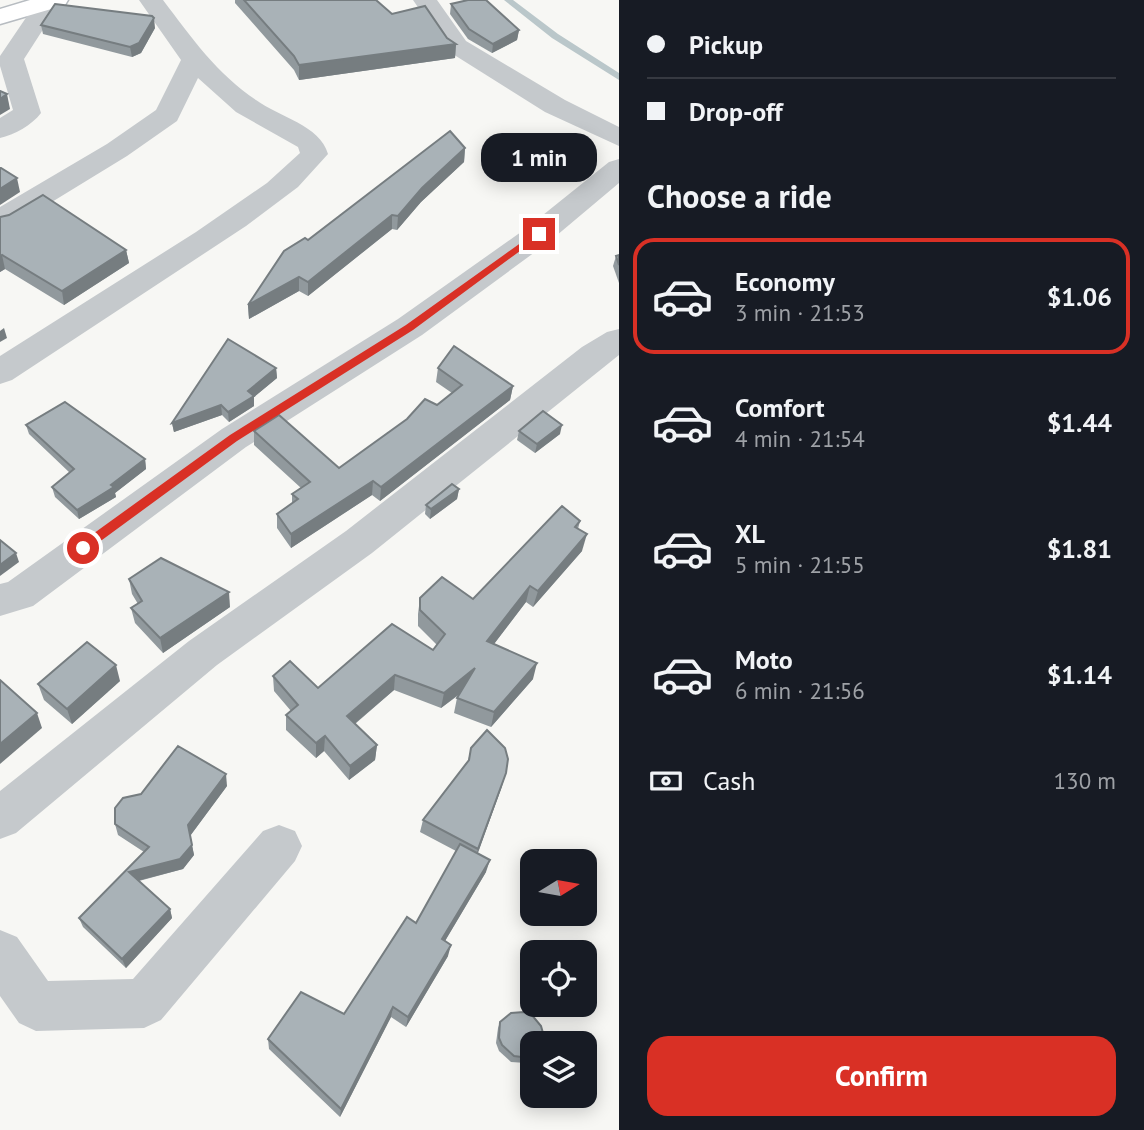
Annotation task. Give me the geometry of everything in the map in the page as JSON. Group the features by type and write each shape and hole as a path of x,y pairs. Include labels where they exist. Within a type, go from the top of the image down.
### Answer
{"main road":[{"path":"0,17 52,1"}],"street":[{"path":"0,372 182,257 287,182 306,166 314,154 312,143 246,106 194,60 151,0"},
{"path":"425,0 457,46 555,106 619,138"},
{"path":"0,130 27,113 11,59 52,1"},
{"path":"0,220 117,150 167,115 194,60"},
{"path":"0,600 19,594 234,438 410,327 539,234 619,168"},
{"path":"0,818 203,653 359,542 594,355 619,340"},
{"path":"0,954 36,1006 144,1003 279,846"}],"building":[{"path":"244,0 376,0 392,14 425,6 447,38 456,44 299,65"},
{"path":"486,0 519,30 493,44 469,29 451,4"},
{"path":"55,4 154,18 139,43 130,47 41,25"},
{"path":"450,131 465,148 422,188 398,216 392,215 308,282 299,277 248,305 284,251 305,238 308,240"},
{"path":"0,168 17,178 0,189"},
{"path":"43,195 126,250 62,291 0,256 0,217 9,215"},
{"path":"228,339 276,368 248,391 254,396 228,412 221,405 172,423"},
{"path":"454,346 513,386 381,487 373,481 291,534 277,514 298,499 292,494 310,482 254,431 279,415 339,468 407,419 425,399 437,405 462,385 438,368"},
{"path":"65,402 145,459 111,485 114,487 77,510 52,487 74,469 26,425"},
{"path":"543,411 562,425 537,444 519,431"},
{"path":"452,484 459,489 431,509 426,505"},
{"path":"562,506 580,521 575,527 587,534 538,591 530,586 487,641 537,663 494,712 457,698 475,668 444,693 395,675 347,716 377,745 350,766 325,736 316,743 286,715 298,705 273,676 290,661 318,688 392,624 433,650 445,634 420,610 420,598 442,577 473,599"},
{"path":"0,540 16,553 0,565"},
{"path":"161,558 229,592 160,638 131,608 142,601 129,579"},
{"path":"87,642 116,665 67,709 38,684"},
{"path":"0,680 37,713 0,744"},
{"path":"487,730 505,748 508,759 506,773 478,849 423,820 469,760 471,748"},
{"path":"178,746 226,774 188,825 192,845 180,859 129,872 170,909 122,959 79,918 149,847 115,824 115,808 123,798 141,794"},
{"path":"460,844 490,860 442,939 451,945 408,1017 393,1007 341,1109 268,1039 301,992 344,1014 407,917 416,923"},
{"path":"520,1012 520,1017 534,1017 542,1031 520,1031 520,1057 514,1056 502,1045 499,1038 500,1022 511,1013"}],"waterway":[{"path":"508,0 555,36 619,77"}],"route":[{"path":"83,548 234,438 410,327 539,234"}]}
